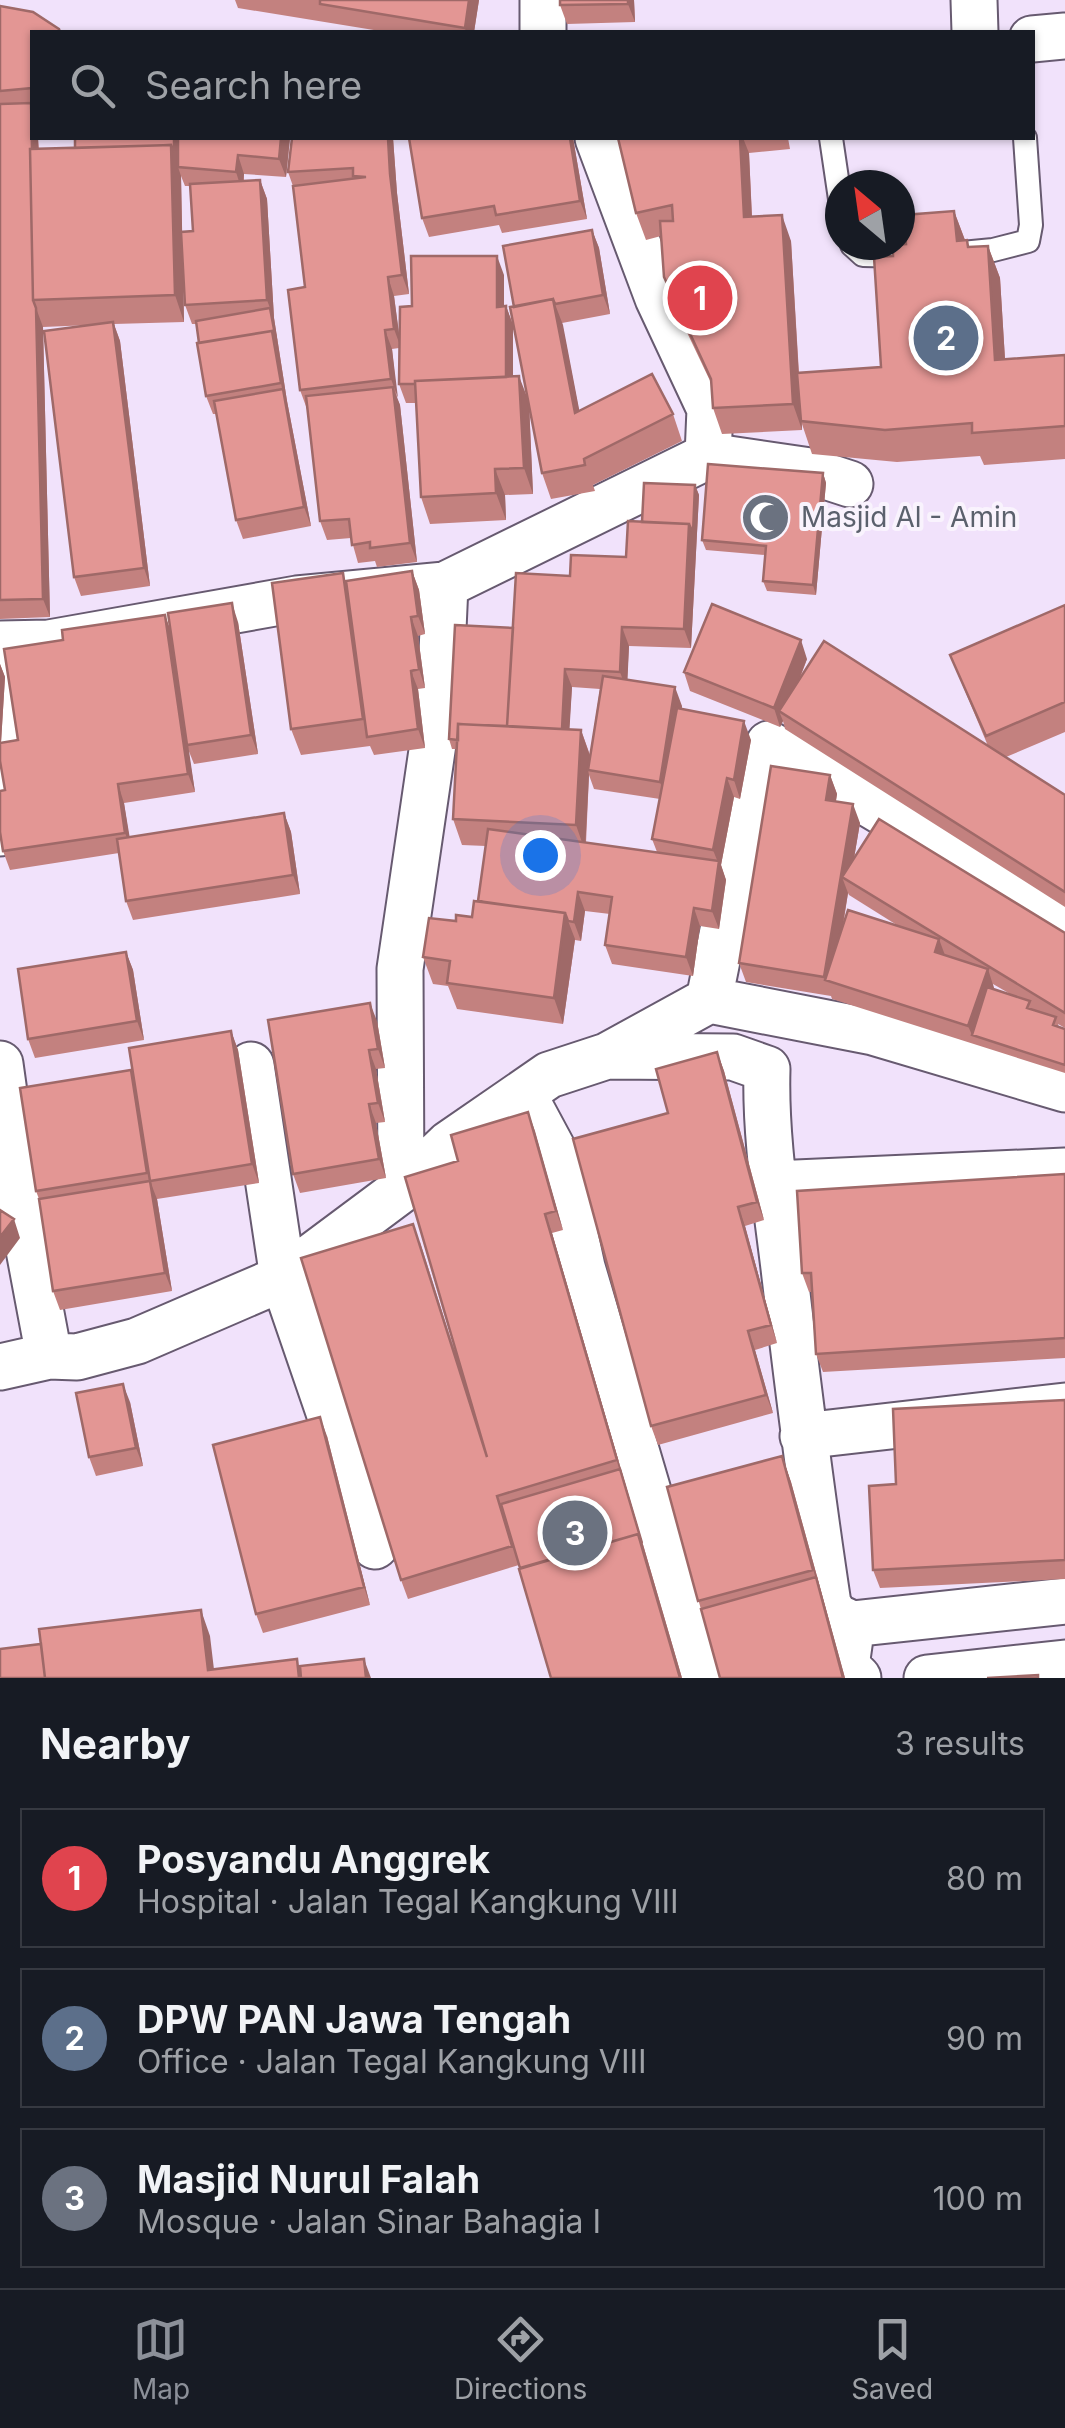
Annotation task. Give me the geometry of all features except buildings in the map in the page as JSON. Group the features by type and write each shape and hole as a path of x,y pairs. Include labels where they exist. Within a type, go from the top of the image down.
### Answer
{"street":[{"path":"543,30 544,0"},
{"path":"974,0 975,30"},
{"path":"1035,39 1065,36"},
{"path":"599,140 658,298 710,408 708,456"},
{"path":"0,834 10,706 3,644 49,643 298,599 445,586 708,456 810,471 850,484"},
{"path":"401,1190 400,968 440,696 445,586"},
{"path":"709,1000 750,791 751,737 1065,921"},
{"path":"0,1367 50,1356 77,1357 137,1341 283,1278 401,1190 449,1144 549,1075 607,1056 709,1000 874,1032 1065,1090"},
{"path":"607,1056 733,1057 767,1069 774,1184 803,1436 828,1604 835,1616 852,1624 1065,1601"},
{"path":"0,1064 50,1356"},
{"path":"251,1065 283,1278 375,1546"},
{"path":"523,1094 558,1161 582,1267 703,1678"},
{"path":"774,1184 1065,1171"},
{"path":"803,1436 1065,1406"},
{"path":"852,1624 846,1666 858,1678"},
{"path":"927,1678 1060,1668"}],"lane":[{"path":"831,140 836,170"},
{"path":"915,256 993,250 1028,241 1031,225 1025,140"}],"place":[{"name":"Posyandu Anggrek","path":"700,298"},
{"name":"DPW PAN Jawa Tengah","path":"946,338"},
{"name":"Masjid Al - Amin","path":"766,517"},
{"name":"Masjid Nurul Falah","path":"575,1533"}]}
